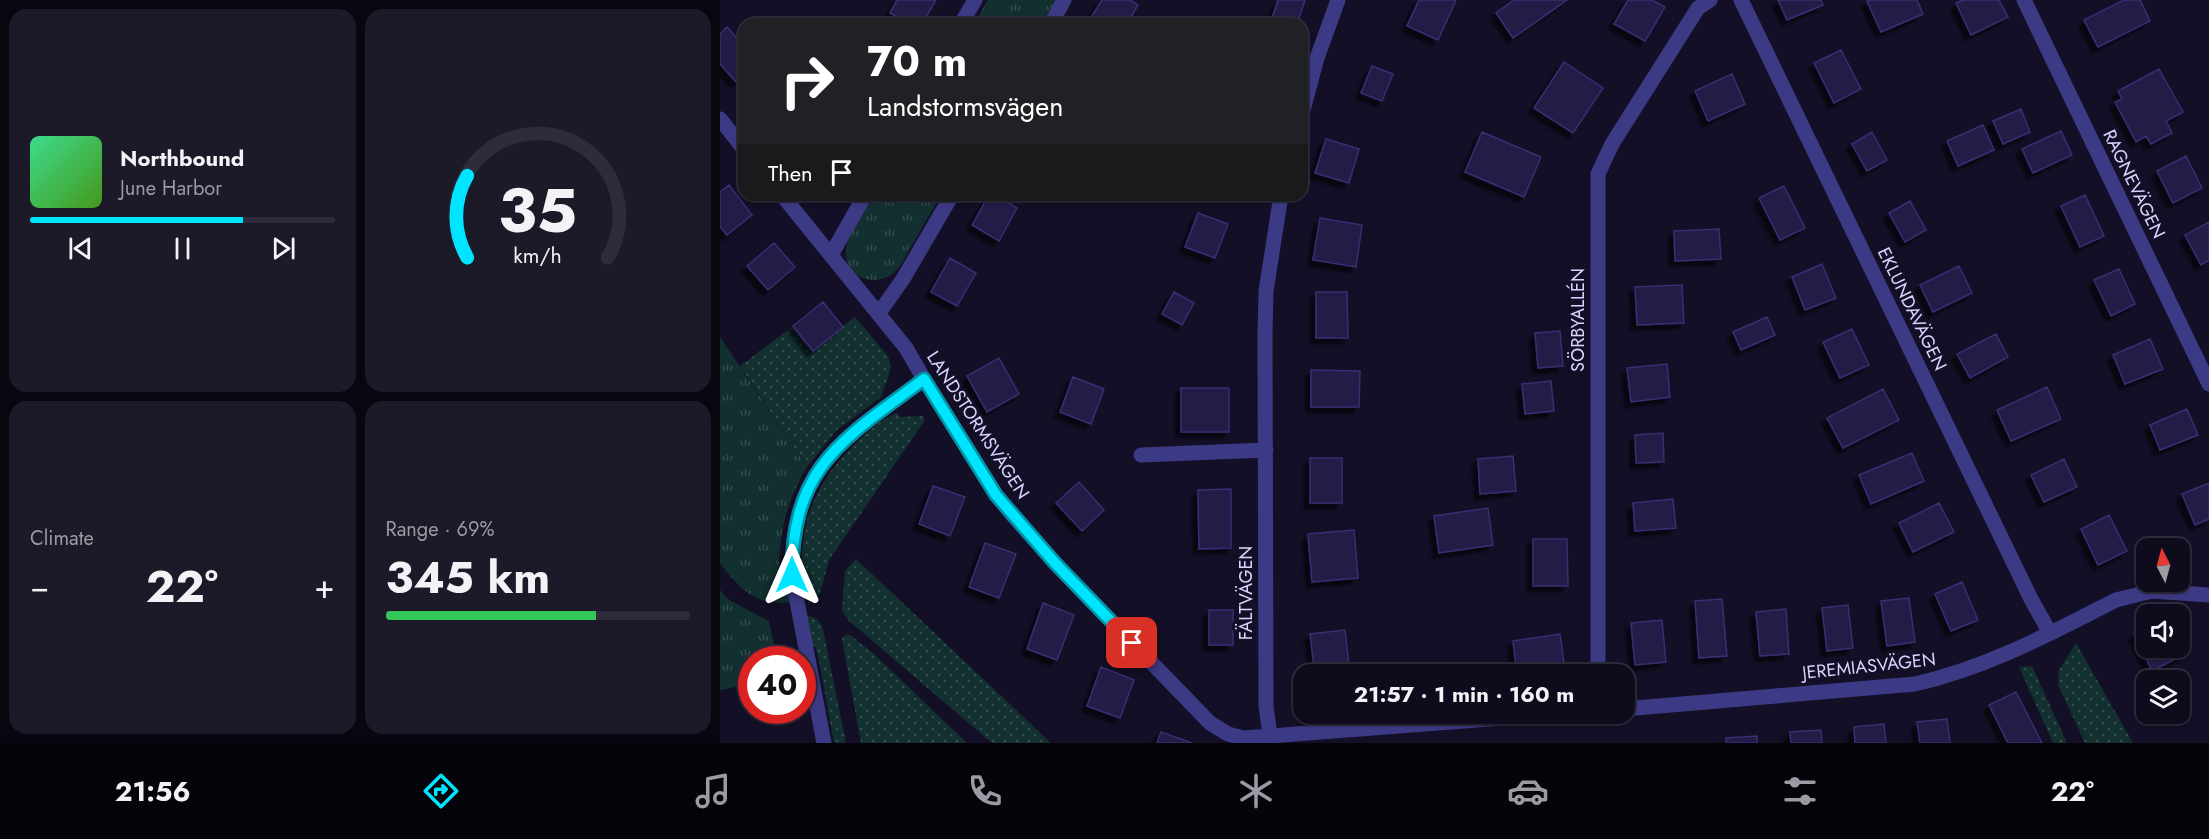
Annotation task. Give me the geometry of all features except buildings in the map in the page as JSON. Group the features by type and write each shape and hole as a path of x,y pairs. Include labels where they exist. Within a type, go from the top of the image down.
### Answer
{"street":[{"path":"964,18 975,0"},
{"path":"1054,18 1064,0"},
{"path":"1308,92 1317,58 1338,0"},
{"name":"SÖRBYALLÉN","path":"1598,664 1598,174 1612,144 1698,8 1710,0"},
{"name":"EKLUNDAVÄGEN","path":"1741,0 2031,599 2050,633"},
{"name":"RAGNEVÄGEN","path":"2024,0 2209,384"},
{"path":"720,119 738,142"},
{"name":"LANDSTORMSVÄGEN","path":"787,201 906,348 996,495 1055,563 1210,723 1227,734 1244,738 1270,735"},
{"path":"831,255 862,201"},
{"path":"879,314 903,279 948,201"},
{"name":"FÄLTVÄGEN","path":"1270,735 1266,706 1266,291 1280,201"},
{"path":"824,743 792,575 792,547 796,520 811,481 845,438 924,379"},
{"path":"1141,455 1266,450"},
{"name":"JEREMIASVÄGEN","path":"1635,708 1915,684 1951,676 1983,664 2116,600 2152,591 2209,595"},
{"path":"1270,735 1420,724"}],"green space":[{"path":"988,0 1056,0 1046,18 978,18"},
{"path":"870,201 938,201 898,269 888,277 879,280 862,277 849,266 846,248 854,228"},
{"path":"855,317 888,356 891,367 888,378 881,397 837,430 807,467 740,366 793,326 813,350"},
{"path":"720,337 807,467 788,508 780,549 779,580 789,587 791,602 768,602 758,599 742,588 720,563"},
{"path":"897,413 900,417 923,416 925,420 829,560 820,594 811,600 804,599 802,553 804,533 816,495 826,478 856,443 880,422"},
{"path":"856,559 1051,743 992,743 848,620 842,610 845,571"},
{"path":"720,590 729,600 769,621 774,646 738,646 738,687 720,690"},
{"path":"805,616 816,619 823,629 846,743 834,743 816,646 811,643"},
{"path":"845,635 850,635 874,654 967,743 861,743 842,639"},
{"path":"2076,643 2133,743 2085,743 2058,685 2059,670"},
{"path":"2032,666 2067,743 2053,743 2019,667"}],"route":[{"path":"792,575 792,547 796,520 811,481 845,438 924,379 996,495 1055,563 1132,643"}]}
